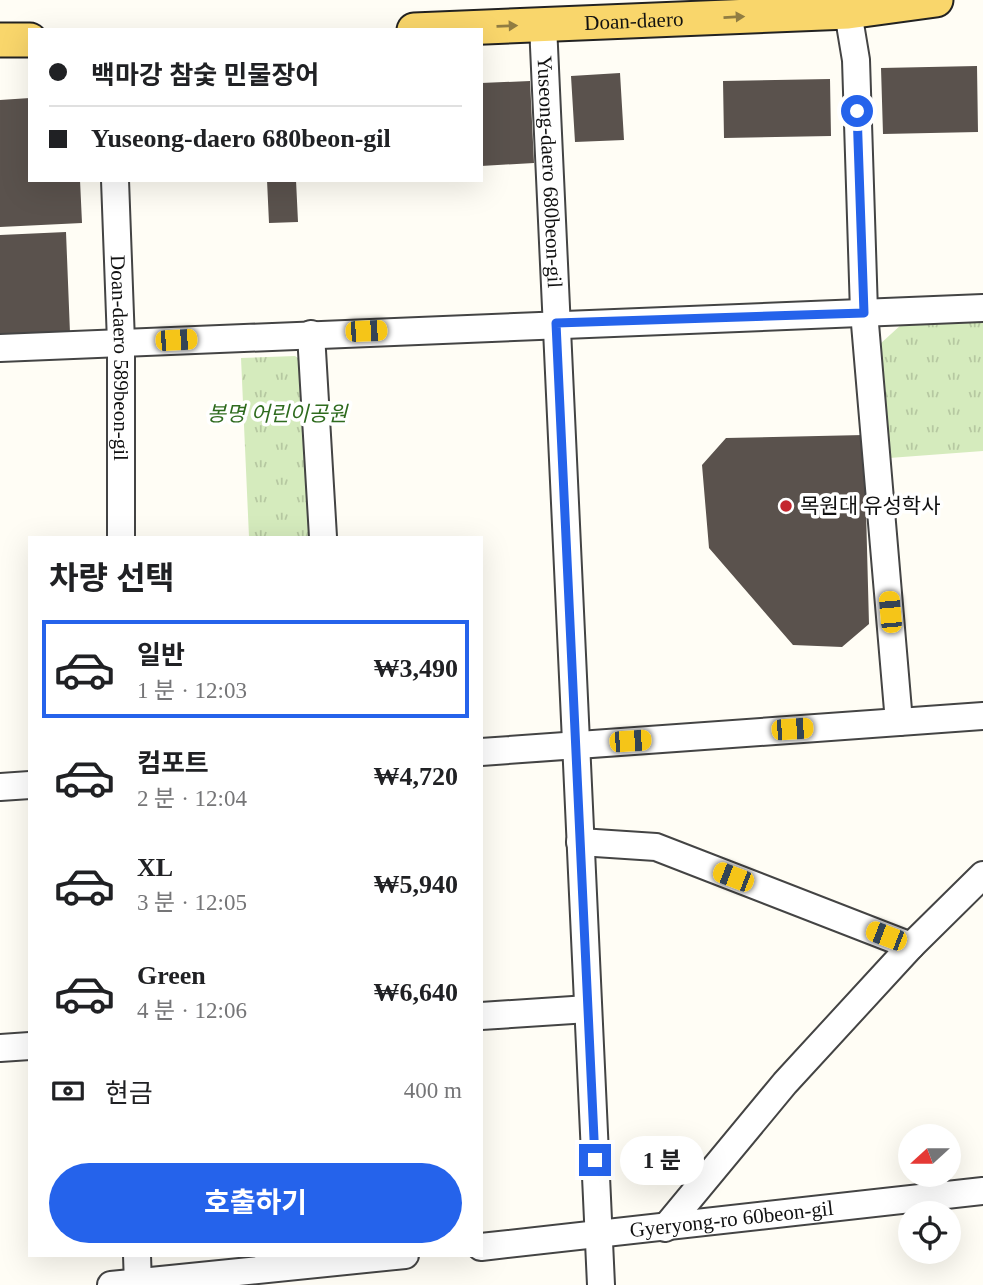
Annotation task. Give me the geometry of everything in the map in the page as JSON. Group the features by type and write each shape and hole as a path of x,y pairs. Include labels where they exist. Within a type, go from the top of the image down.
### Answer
{"main road":[{"name":"Doan-daero","path":"466,28 848,12 936,0"},
{"path":"0,40 28,40"}],"street":[{"path":"848,12 856,60 864,313 899,722"},
{"name":"Yuseong-daero 680beon-gil","path":"543,25 601,1285"},
{"name":"Doan-daero 589beon-gil","path":"115,182 121,342 121,536"},
{"path":"0,348 556,323 983,308"},
{"path":"312,334 323,536"},
{"path":"483,752 983,716"},
{"path":"0,787 28,785"},
{"path":"580,842 656,847 911,946"},
{"path":"665,1228 785,1083 911,946 983,875"},
{"path":"483,1016 588,1009"},
{"path":"0,1048 28,1046"},
{"name":"Gyeryong-ro 60beon-gil","path":"483,1247 983,1191"},
{"path":"137,1257 138,1284"},
{"path":"111,1285 387,1257"}],"green space":[{"path":"983,322 983,451 889,458 880,344 902,324"},
{"name":"봉명 어린이공원","path":"295,356 310,367 317,536 249,536 241,358"}],"building":[{"path":"977,66 978,132 883,134 881,68"},
{"path":"620,73 624,140 575,142 571,76"},
{"path":"830,79 831,136 724,138 723,81"},
{"path":"530,81 534,163 483,166 483,83"},
{"path":"28,98 28,182 80,182 82,223 0,227 0,100"},
{"path":"267,182 296,182 298,222 269,223"},
{"path":"66,232 70,333 0,336 0,235"},
{"name":"목원대 유성학사","path":"864,435 869,624 842,647 793,645 709,548 702,465 726,438"}],"place":[{"name":"목원대 유성학사","path":"786,506"}],"route":[{"path":"595,1160 556,323 864,313 857,111"}]}
